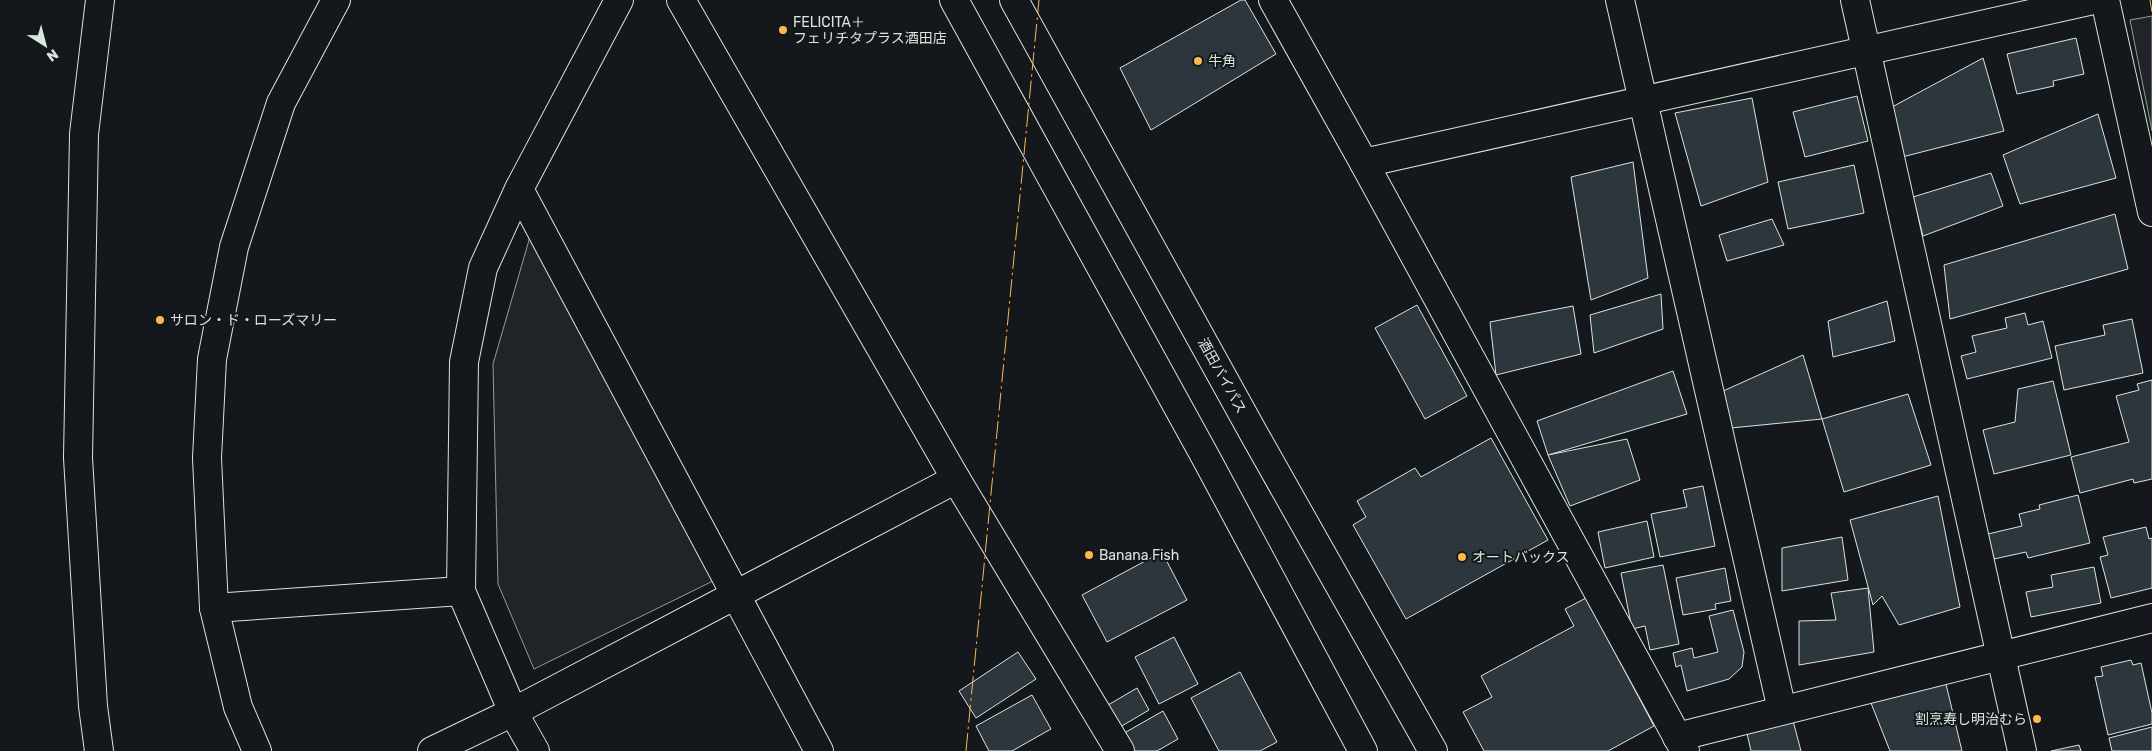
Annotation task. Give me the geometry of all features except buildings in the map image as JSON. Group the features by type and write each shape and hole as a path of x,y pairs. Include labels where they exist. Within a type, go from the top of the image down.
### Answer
{"main road":[{"path":"99,751 93,706 78,458 84,134 100,0"},
{"path":"257,751 238,707 214,608 207,458 212,359 234,247 281,103 336,0"},
{"path":"535,751 513,712 460,591 464,362 483,268 519,189 620,0"},
{"path":"681,0 956,479 1120,751"},
{"path":"954,0 1206,458 1363,751"},
{"name":"酒田バイパス","path":"1014,0 1433,751"},
{"path":"1273,0 1681,744 1782,710 2152,618"},
{"path":"1620,0 1782,710"},
{"path":"1855,0 2022,751"},
{"path":"1364,163 2093,0"},
{"path":"2105,0 2152,212"},
{"path":"519,189 819,751"},
{"path":"432,751 513,712 956,479"},
{"path":"214,608 460,591"}],"shaded area":[{"path":"2152,16 2152,131 2130,20"},
{"path":"536,216 715,580 534,669 498,584 493,364"}],"power":[{"path":"966,751 1039,0"},
{"path":"2150,0 2152,12"}],"place":[{"name":"FELICITA＋ フェリチタプラス酒田店","path":"783,30"},
{"name":"牛角","path":"1198,61"},
{"name":"サロン・ド・ローズマリー","path":"160,320"},
{"name":"Banana Fish","path":"1089,555"},
{"name":"オートバックス","path":"1462,557"},
{"name":"割烹寿し明治むら","path":"2037,719"}]}
